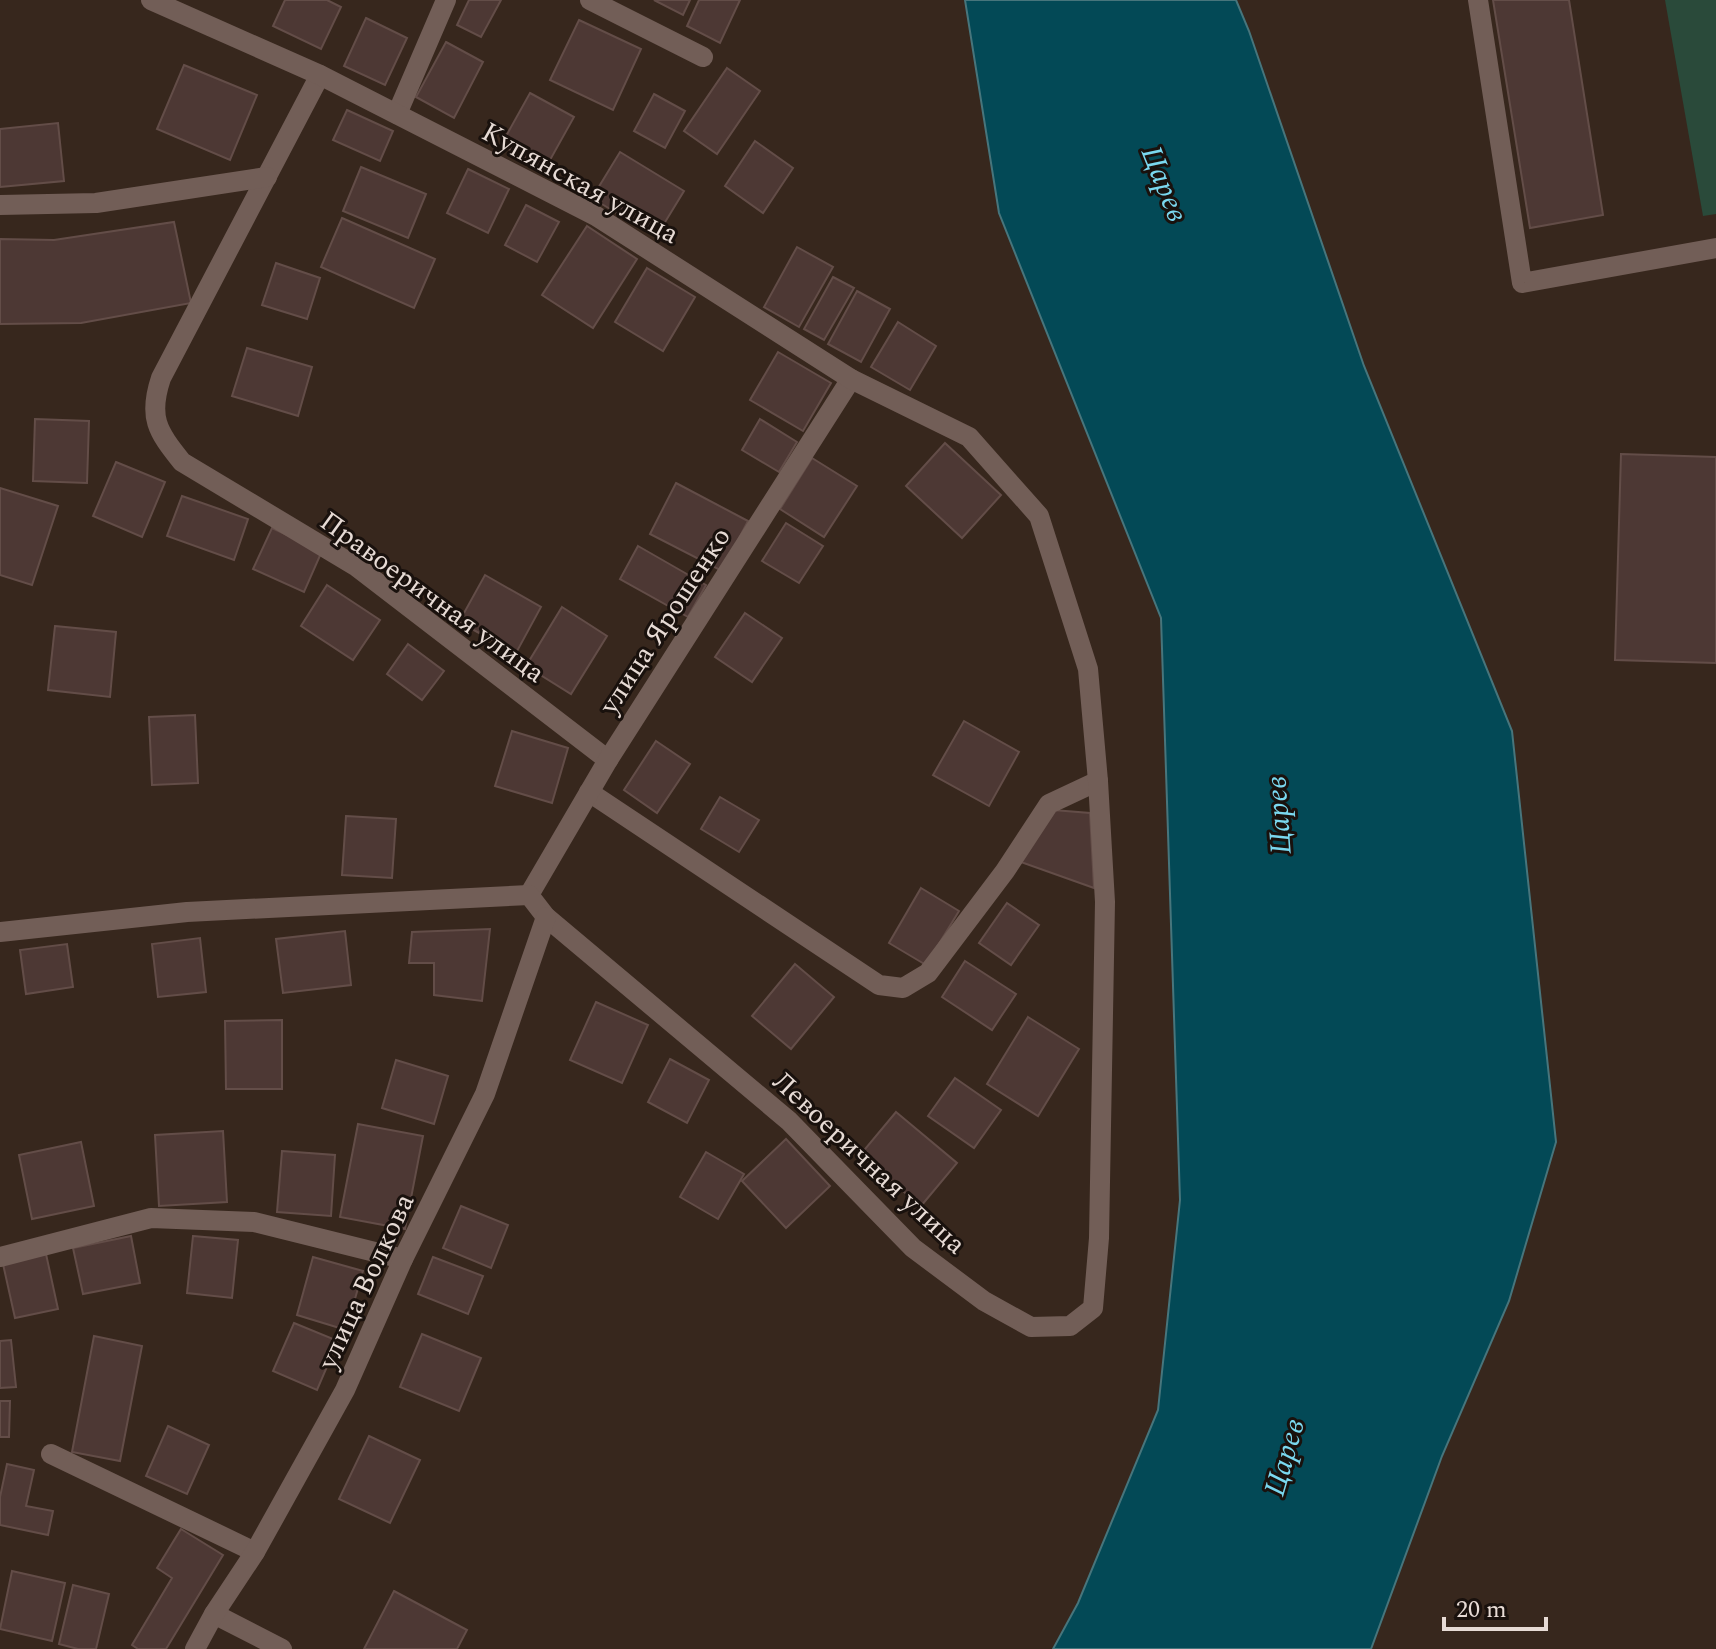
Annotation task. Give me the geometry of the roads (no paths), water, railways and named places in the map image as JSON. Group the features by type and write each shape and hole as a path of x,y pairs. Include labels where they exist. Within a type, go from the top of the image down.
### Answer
{"street":[{"name":"Купянская улица","path":"151,0 320,75 596,216 851,379 969,437"},
{"path":"397,114 446,0"},
{"path":"590,0 703,57"},
{"path":"1478,0 1522,283 1716,248"},
{"path":"0,205 96,203 267,177 320,75"},
{"name":"Правоеричная улица","path":"267,177 161,378 155,398 155,419 167,443 182,462 357,567 608,760"},
{"name":"улица Ярошенко","path":"529,895 608,760 851,379"},
{"name":"Левоеричная улица","path":"529,895 546,917 789,1121 913,1248 984,1301 1031,1327 1070,1326 1093,1308 1099,1238 1105,902 1088,669 1039,516 969,437"},
{"path":"589,792 879,985 903,988 928,973 1005,871 1049,804 1098,781"},
{"path":"0,932 187,912 529,895"},
{"name":"улица Волкова","path":"195,1649 255,1552 345,1390 403,1259 485,1094 546,917"},
{"path":"0,1257 151,1218 254,1222 403,1259"},
{"path":"51,1454 255,1552"},
{"path":"214,1614 282,1649"}],"water":[{"name":"Царев","path":"965,0 1236,0 1364,366 1512,731 1556,1142 1509,1301 1442,1456 1371,1649 1053,1649 1078,1603 1158,1410 1180,1200 1161,618 999,213"}]}
